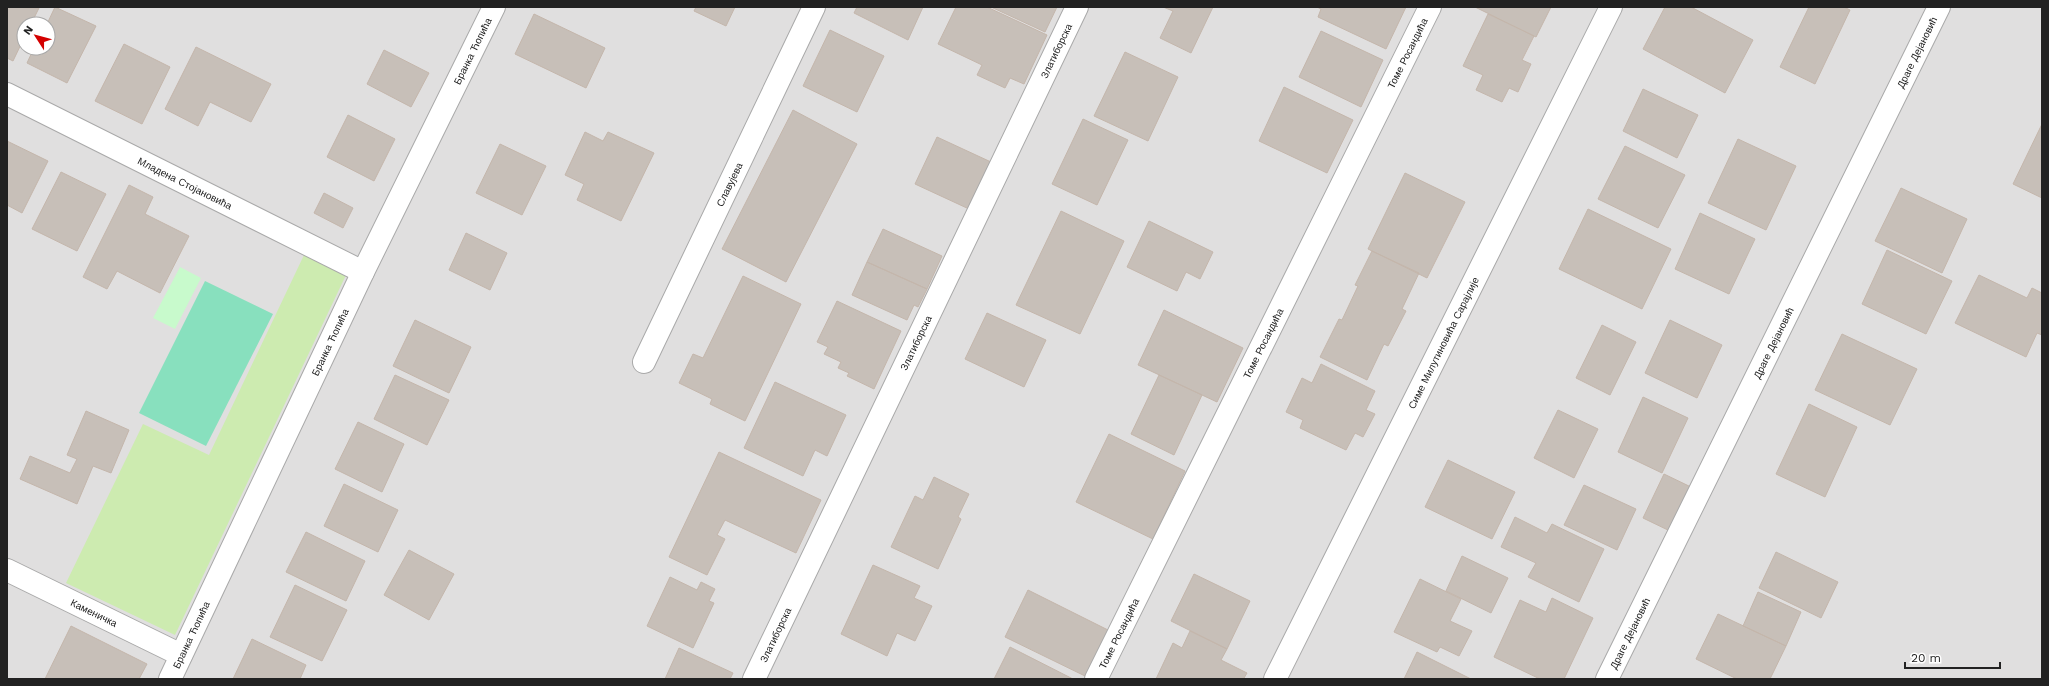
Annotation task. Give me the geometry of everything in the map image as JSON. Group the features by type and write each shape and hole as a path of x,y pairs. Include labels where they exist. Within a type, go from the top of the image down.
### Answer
{"street":[{"name":"Бранка Ћопића","path":"170,679 364,272 494,7"},
{"name":"Славујева","path":"644,362 814,7"},
{"name":"Златиборска","path":"754,679 1077,7"},
{"name":"Томе Росандића","path":"1096,679 1430,7"},
{"name":"Симе Милутиновића Сарајлије","path":"1276,679 1611,7"},
{"name":"Драге Дејановић","path":"1607,679 1938,7"},
{"name":"Младена Стојановића","path":"7,94 364,272"},
{"name":"Каменичка","path":"7,570 181,655"}],"shaded area":[{"path":"7,7 2042,7 2042,679 7,679"}],"green space":[{"path":"304,255 346,275 175,635 66,583 143,424 209,455"},
{"path":"180,267 201,278 175,329 153,318"},
{"path":"205,281 273,314 206,446 139,413"}],"building":[{"path":"7,7 39,8 35,16 16,16 16,55 13,61 7,58"},
{"path":"55,7 96,26 67,83 27,63 30,56 56,56 56,16 51,16"},
{"path":"696,7 735,7 726,26 694,11"},
{"path":"857,7 923,7 908,40 854,13"},
{"path":"956,7 987,7 1047,35 1024,84 1010,78 1005,88 977,75 982,65 938,44"},
{"path":"991,7 1057,7 1045,32"},
{"path":"1163,7 1213,7 1191,53 1160,38 1173,11"},
{"path":"1317,7 1406,7 1386,49 1318,17 1321,9"},
{"path":"1475,7 1551,7 1536,37"},
{"path":"1665,7 1691,7 1753,40 1725,93 1643,49"},
{"path":"1809,7 1844,7 1850,10 1815,84 1780,67"},
{"path":"534,14 605,48 586,88 515,54"},
{"path":"1488,14 1534,36 1522,60 1531,64 1518,92 1509,88 1502,102 1476,90 1483,75 1463,66"},
{"path":"830,30 884,56 857,112 803,86"},
{"path":"1321,31 1383,60 1361,107 1299,77"},
{"path":"124,44 170,67 142,124 95,101"},
{"path":"196,47 271,84 251,122 210,102 198,126 165,109"},
{"path":"384,50 429,73 411,107 367,84"},
{"path":"1125,52 1178,77 1148,141 1094,116"},
{"path":"1284,87 1353,120 1327,173 1259,141"},
{"path":"1643,89 1698,115 1677,158 1623,131"},
{"path":"793,110 857,144 786,282 722,249"},
{"path":"348,115 395,139 374,181 327,157"},
{"path":"1083,119 1128,140 1097,205 1052,184"},
{"path":"2042,124 2042,198 2013,184"},
{"path":"585,132 603,141 608,132 654,153 621,221 577,200 584,184 565,175"},
{"path":"937,137 991,162 969,209 915,184"},
{"path":"1738,139 1796,166 1766,230 1708,203"},
{"path":"7,141 48,161 22,213 7,205"},
{"path":"500,144 546,166 522,215 476,193"},
{"path":"1625,146 1685,175 1658,228 1598,199"},
{"path":"61,172 106,194 77,251 32,229"},
{"path":"1405,173 1465,202 1427,278 1368,249"},
{"path":"129,185 153,197 145,214 189,236 160,293 117,271 107,289 83,277"},
{"path":"1901,188 1967,219 1942,273 1875,241"},
{"path":"324,193 353,208 343,228 314,213"},
{"path":"1588,209 1671,249 1642,309 1559,269"},
{"path":"1061,211 1124,241 1080,334 1016,305"},
{"path":"1700,213 1755,239 1729,294 1675,269"},
{"path":"1149,221 1213,252 1200,279 1186,272 1177,291 1127,267"},
{"path":"883,229 942,256 927,289 867,262"},
{"path":"466,233 507,253 490,290 449,270"},
{"path":"1887,250 1952,281 1926,334 1862,304"},
{"path":"1372,251 1419,273 1402,309 1406,311 1388,346 1384,344 1367,380 1320,357 1339,319 1342,320 1358,286 1355,285"},
{"path":"867,262 927,289 918,307 914,305 907,320 852,295"},
{"path":"1979,275 2027,298 2032,288 2042,293 2042,335 2037,333 2026,357 1955,323"},
{"path":"743,276 801,304 745,421 710,404 712,399 679,383 693,354 703,358"},
{"path":"837,301 901,331 874,389 847,376 849,373 838,368 841,362 824,354 828,347 817,342"},
{"path":"1164,310 1243,348 1217,402 1138,365"},
{"path":"987,313 1046,340 1024,387 965,359"},
{"path":"415,320 471,347 449,393 393,366"},
{"path":"1670,320 1722,345 1697,398 1645,373"},
{"path":"1602,325 1636,342 1610,395 1576,378"},
{"path":"1842,334 1917,369 1890,425 1815,390"},
{"path":"1321,364 1375,391 1366,410 1375,414 1363,437 1355,433 1346,450 1300,428 1303,420 1286,412 1302,378 1312,383"},
{"path":"395,375 449,400 427,445 374,419"},
{"path":"1159,375 1202,395 1174,455 1131,434"},
{"path":"775,382 846,415 827,456 815,450 803,476 744,448"},
{"path":"1643,397 1688,418 1662,473 1618,452"},
{"path":"1809,404 1857,427 1825,497 1776,474"},
{"path":"1558,410 1598,429 1574,478 1534,458"},
{"path":"86,411 129,430 111,473 93,466 77,504 20,479 30,456 70,473 77,459 67,455"},
{"path":"358,422 404,444 382,492 335,469"},
{"path":"1109,434 1185,471 1153,539 1076,502"},
{"path":"719,452 821,500 796,553 725,520 717,535 725,539 707,575 669,557"},
{"path":"1448,460 1515,492 1492,539 1425,507"},
{"path":"1664,474 1693,488 1672,532 1643,518"},
{"path":"934,477 969,494 958,517 961,519 938,569 891,547 915,496 923,500"},
{"path":"344,484 398,510 378,552 324,526"},
{"path":"1584,485 1636,509 1617,550 1564,525"},
{"path":"1515,517 1547,533 1552,524 1604,549 1579,602 1528,577 1536,563 1501,547"},
{"path":"306,532 365,561 346,601 286,572"},
{"path":"409,550 454,574 429,620 384,595"},
{"path":"1776,552 1838,582 1821,618 1759,588"},
{"path":"1462,556 1508,578 1491,613 1446,591"},
{"path":"873,565 920,586 914,598 932,606 915,641 897,633 887,656 841,634"},
{"path":"1194,574 1250,601 1227,649 1171,621"},
{"path":"670,577 697,590 701,582 715,589 709,601 714,603 693,648 647,626"},
{"path":"1420,579 1461,599 1450,621 1472,631 1459,656 1440,647 1437,652 1394,632"},
{"path":"295,585 347,610 322,661 270,637"},
{"path":"1028,590 1108,630 1085,676 1005,637"},
{"path":"1758,592 1801,612 1786,646 1743,626"},
{"path":"1552,598 1593,618 1564,679 1540,679 1494,657 1520,600 1546,612"},
{"path":"1718,614 1786,646 1770,679 1737,679 1696,659"},
{"path":"71,626 147,664 139,679 45,679"},
{"path":"1190,631 1227,649 1221,660 1247,673 1244,678 1246,679 1156,679 1173,643 1182,648"},
{"path":"252,639 306,665 300,679 233,679"},
{"path":"1010,647 1073,679 994,679"},
{"path":"679,648 733,673 730,679 665,679"},
{"path":"1417,652 1471,679 1404,679"}]}
